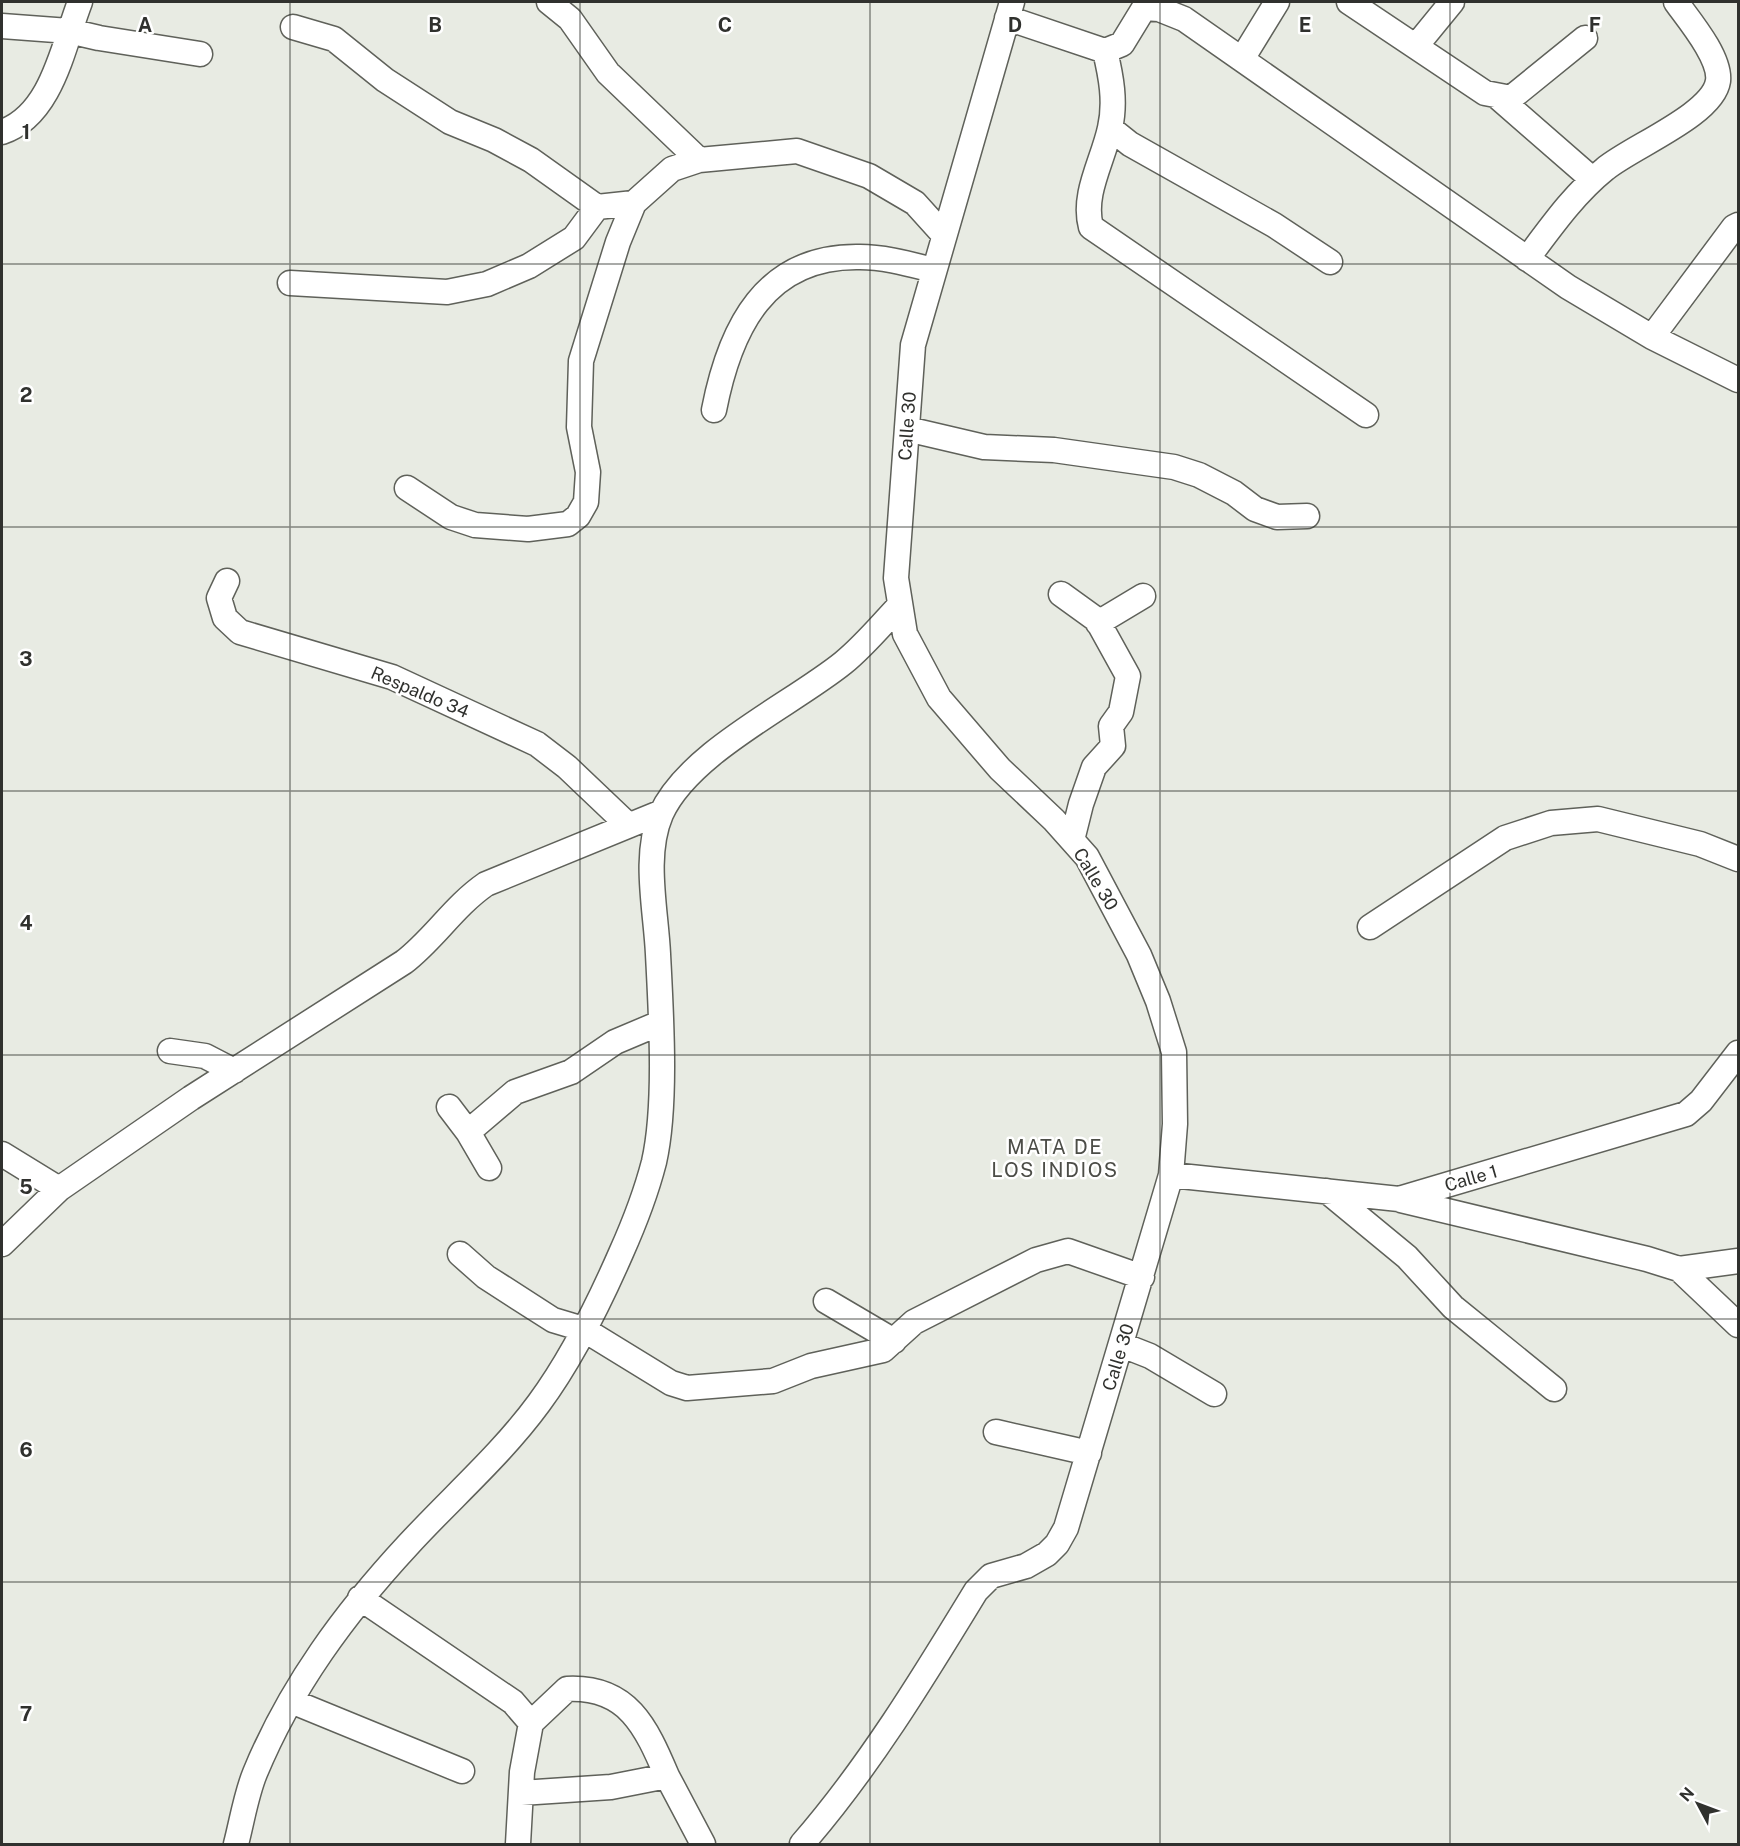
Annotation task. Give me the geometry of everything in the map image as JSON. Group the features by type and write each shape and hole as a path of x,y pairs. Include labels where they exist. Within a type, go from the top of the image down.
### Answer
{"street":[{"path":"2,132 32,114 47,90 80,2"},
{"path":"549,2 570,19 608,73 699,160"},
{"path":"1242,59 1277,2"},
{"path":"1349,2 1485,93 1499,98 1592,179"},
{"path":"1416,45 1452,2"},
{"path":"1527,259 1566,207 1592,179 1624,154 1682,121 1707,103 1715,93 1718,69 1676,2"},
{"path":"1010,10 1105,51 1122,44 1148,4 1184,19 1527,259 1652,337 1738,381"},
{"name":"Calle 30","path":"802,1845 824,1819 909,1701 976,1591 991,1576 1026,1566 1057,1544 1066,1528 1171,1175 1175,1124 1174,1052 1158,1001 1139,956 1087,857 1000,769 939,698 905,634 896,578 913,345 943,234 1010,10"},
{"path":"2,26 69,31 200,54"},
{"path":"293,27 334,39 403,92 450,122 494,140 531,159 597,207 634,203"},
{"path":"1499,98 1515,96 1586,38"},
{"path":"1105,51 1112,78 1110,128 1087,211 1091,227 1366,415"},
{"path":"1110,128 1130,144 1274,225 1329,262"},
{"path":"407,488 451,517 475,525 528,529 568,524 579,516 586,502 588,472 579,427 581,361 618,242 634,203 672,169 699,160 797,151 869,176 915,203 943,234"},
{"path":"290,283 447,292 487,284 529,266 574,238 597,207"},
{"path":"1652,337 1734,227 1738,225"},
{"path":"714,410 722,370 732,343 750,312 767,290 783,277 817,262 860,257 933,270"},
{"path":"907,429 984,447 1054,450 1174,468 1199,475 1234,493 1255,509 1277,517 1307,516"},
{"name":"Respaldo 34","path":"228,581 219,598 225,618 240,632 392,677 537,744 567,767 628,825"},
{"path":"1062,594 1098,624 1128,676 1121,712 1111,726 1113,746 1094,767 1072,840"},
{"path":"1098,624 1143,596"},
{"path":"237,1845 254,1775 303,1676 360,1598 479,1472 539,1402 583,1329 620,1255 642,1199 654,1159 660,1105 660,1023 652,849 662,812 689,776 718,750 845,661 900,605"},
{"path":"2,1244 59,1190 234,1071 404,962 430,940 467,897 486,884 662,812"},
{"path":"1370,927 1505,838 1551,823 1598,819 1700,844 1738,859"},
{"path":"468,1132 515,1092 571,1072 615,1042 660,1023"},
{"path":"170,1051 205,1056 234,1071"},
{"name":"Calle 1","path":"1171,1175 1399,1199 1686,1114 1701,1101 1738,1053"},
{"path":"449,1107 468,1132 489,1168"},
{"path":"2,1154 59,1190"},
{"path":"1327,1191 1407,1257 1453,1307 1554,1389"},
{"path":"1399,1199 1647,1259 1679,1269 1738,1261"},
{"path":"460,1254 486,1277 554,1320 583,1329 671,1383 687,1388 773,1381 811,1366 883,1350 915,1322 1036,1260 1068,1251 1142,1277"},
{"path":"1679,1269 1738,1325"},
{"path":"826,1301 894,1341"},
{"path":"1122,1345 1150,1356 1214,1394"},
{"path":"996,1432 1089,1453"},
{"path":"360,1598 513,1702 531,1724"},
{"path":"518,1845 521,1793 531,1724 567,1689 579,1688 615,1696 636,1716 652,1742 703,1845"},
{"path":"291,1701 462,1771"},
{"path":"521,1793 611,1787 667,1776"}],"district":[{"name":"MATA DE LOS INDIOS","path":"1055,1158"}]}
